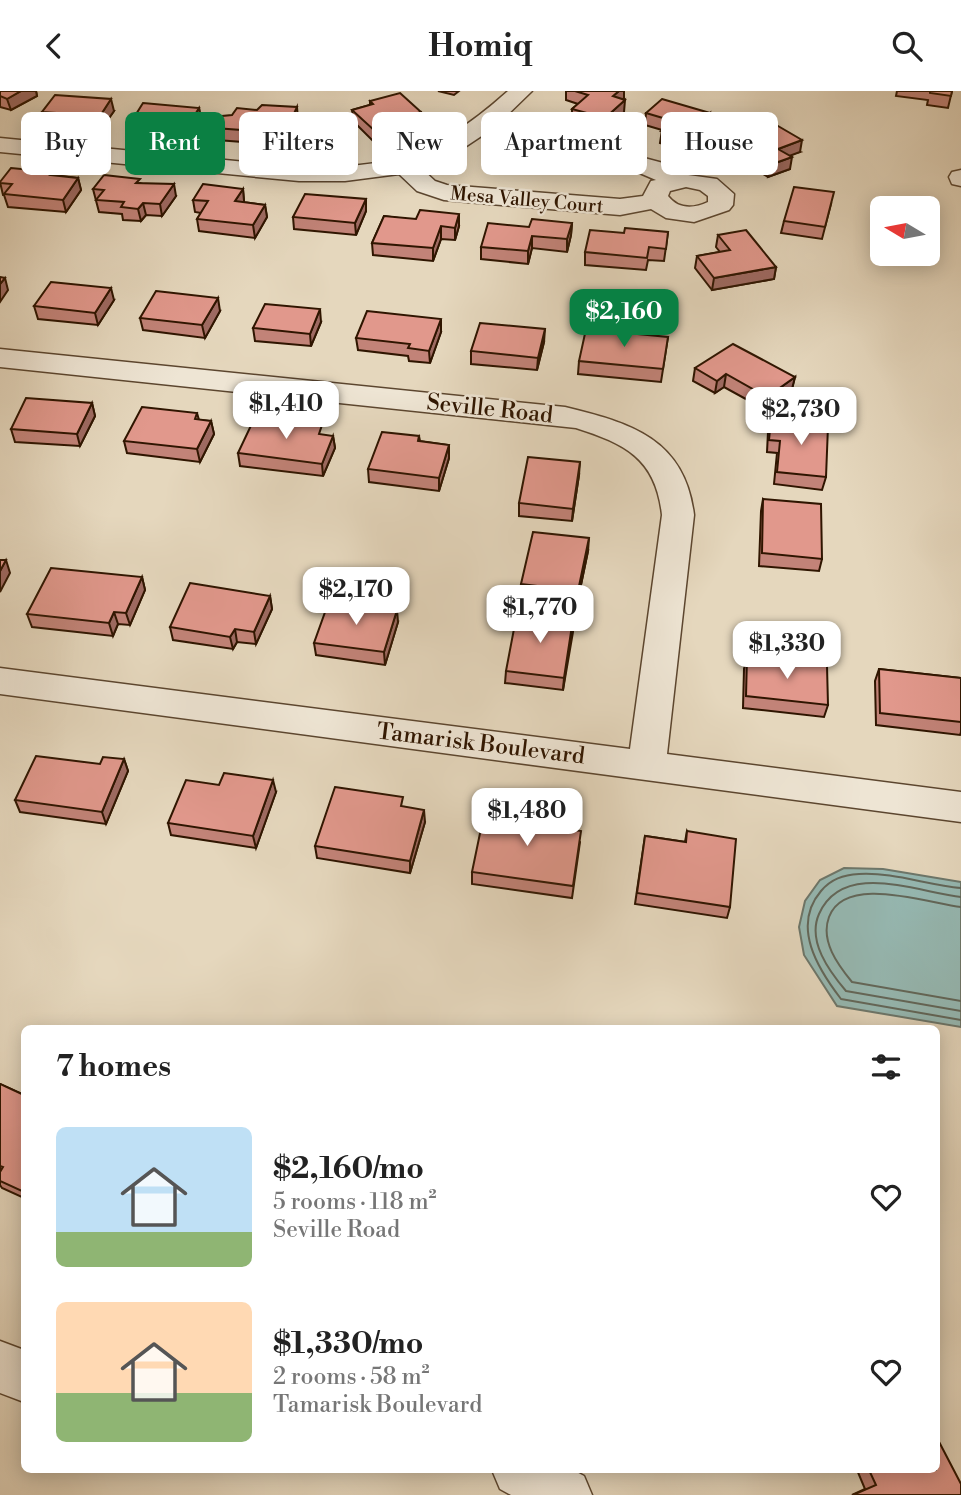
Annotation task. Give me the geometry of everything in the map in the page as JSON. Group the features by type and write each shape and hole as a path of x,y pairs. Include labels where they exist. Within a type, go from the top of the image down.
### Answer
{"street":[{"path":"498,112 521,91"},
{"path":"0,145 312,175 372,171"},
{"path":"647,166 675,181 708,184 721,194 720,205 693,215 670,211 656,201 656,191 675,181"},
{"name":"Mesa Valley Court","path":"414,175 426,186 444,192 620,207 656,201"},
{"name":"Seville Road","path":"0,358 565,416 602,425 637,442 660,461 675,484 678,496 677,525 647,764"},
{"name":"Tamarisk Boulevard","path":"0,681 961,807"},
{"path":"0,1367 21,1375"},
{"path":"525,1473 565,1495"}],"water":[{"path":"844,868 883,869 961,882 961,1027 837,1006 804,955 799,927 805,901 820,880"}],"building":[{"path":"0,91 21,91 7,99 0,96"},
{"path":"575,91 619,91 613,96 625,100 612,112 583,112 572,109 588,95"},
{"path":"930,91 952,91 951,96"},
{"path":"400,93 421,112 372,112 372,128 358,116 358,112 352,110 373,104 370,101"},
{"path":"55,95 111,99 103,112 42,112"},
{"path":"662,99 707,112 661,112 661,117 647,112"},
{"path":"143,103 199,108 197,112 137,112"},
{"path":"262,105 297,107 295,112 239,112 239,130 225,129 225,116 232,115 237,108 257,110"},
{"path":"778,126 802,140 778,149"},
{"path":"778,149 792,157 778,162"},
{"path":"11,168 21,169 21,175 78,178 63,200 4,194 12,184 0,182"},
{"path":"104,175 140,179 136,183 174,184 160,204 143,203 138,209 121,207 124,202 96,200 104,190 93,189"},
{"path":"203,184 243,189 235,201 265,205 253,225 197,219 208,201 193,200"},
{"path":"794,187 834,192 825,227 784,221"},
{"path":"305,194 366,199 355,223 293,217"},
{"path":"420,210 459,214 455,228 441,226 433,248 372,243 384,216 416,219"},
{"path":"532,219 572,223 567,239 532,236 528,251 481,247 488,223 529,227"},
{"path":"625,228 668,232 666,249 649,247 647,258 585,252 590,230 624,233"},
{"path":"746,230 776,267 714,278 697,256 730,250 718,235"},
{"path":"51,282 111,288 95,313 34,306"},
{"path":"156,291 218,298 202,325 140,318"},
{"path":"265,304 320,309 310,334 253,328"},
{"path":"367,311 441,319 429,351 408,348 410,344 356,338"},
{"path":"480,323 545,329 538,358 471,351"},
{"path":"586,329 668,337 663,369 579,361"},
{"path":"733,344 795,377 767,397 726,374 717,381 695,368"},
{"path":"26,398 92,403 77,434 11,429"},
{"path":"142,407 197,413 195,419 211,421 197,449 124,441"},
{"path":"255,417 322,425 319,434 333,436 322,464 238,453"},
{"path":"771,419 828,426 826,477 777,472 780,441 769,440"},
{"path":"382,432 419,436 418,441 449,445 439,478 368,469"},
{"path":"528,457 580,462 573,509 519,503"},
{"path":"763,499 821,504 822,559 762,553"},
{"path":"533,532 589,538 578,591 521,584"},
{"path":"0,560 6,560 0,571"},
{"path":"51,568 142,577 126,613 114,612 109,623 27,614"},
{"path":"190,583 270,596 254,632 235,629 230,637 170,627"},
{"path":"329,601 397,610 384,652 314,643"},
{"path":"517,613 573,619 564,678 506,671"},
{"path":"747,657 827,666 828,705 746,696"},
{"path":"879,669 961,678 961,722 880,713"},
{"path":"36,756 100,764 103,757 124,759 102,812 15,800"},
{"path":"224,773 273,780 253,836 168,823 186,780 219,785"},
{"path":"335,787 403,797 401,806 424,810 410,861 315,846"},
{"path":"485,809 555,819 554,827 581,831 573,886 472,872"},
{"path":"687,831 736,839 730,907 637,893 645,836 686,842"},
{"path":"0,1084 21,1094 21,1191 0,1181 3,1167 0,1166"},
{"path":"940,1444 961,1484 961,1495 853,1495 876,1485 870,1473 940,1473"}]}
